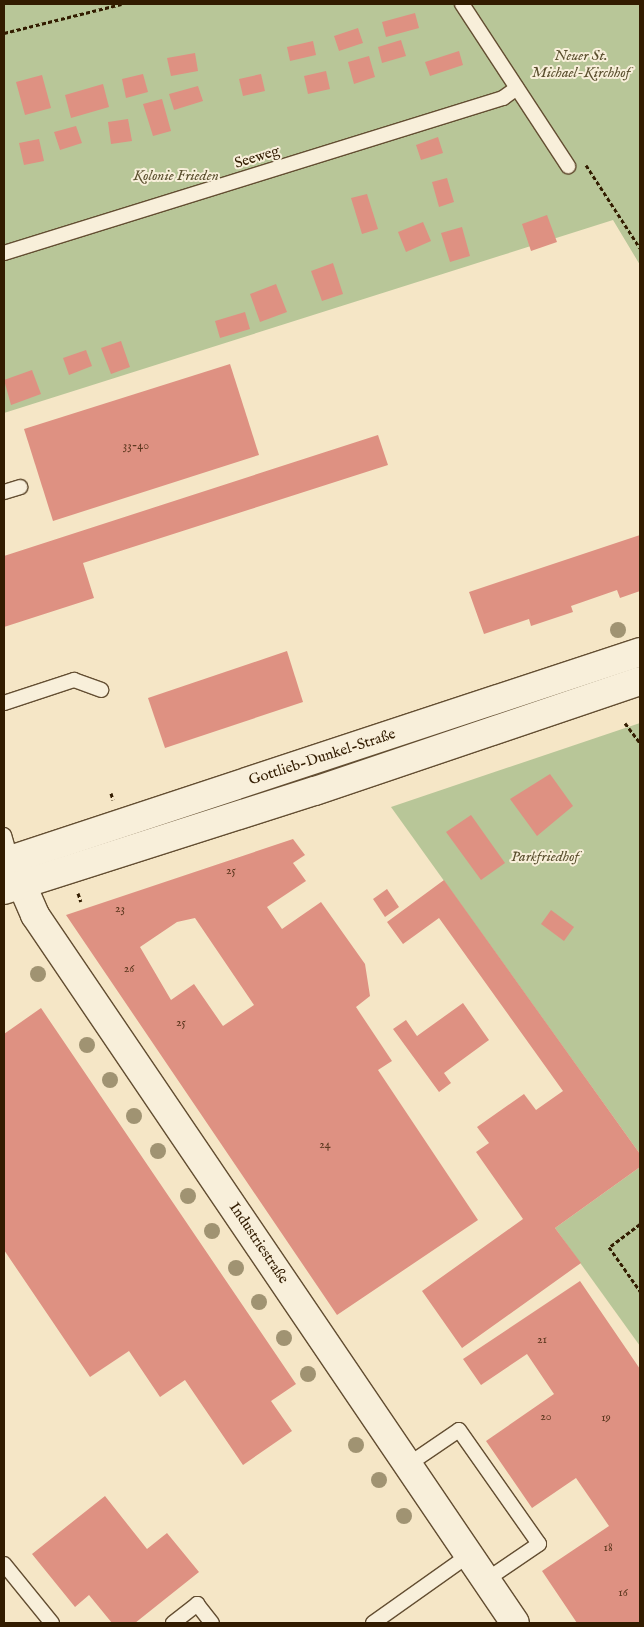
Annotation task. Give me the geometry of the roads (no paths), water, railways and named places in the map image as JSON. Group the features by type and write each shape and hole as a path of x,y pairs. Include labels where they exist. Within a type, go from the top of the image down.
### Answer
{"street":[{"name":"Gottlieb-Dunkel-Straße","path":"6,852 640,652"},
{"name":"Gottlieb-Dunkel-Straße","path":"12,888 310,792 640,681"},
{"name":"Industriestraße","path":"6,852 12,888 35,915 515,1623"}],"lane":[{"path":"462,4 568,166"},
{"name":"Seeweg","path":"4,253 503,98 517,88"},
{"path":"4,492 20,487"},
{"path":"4,703 74,680 102,690"},
{"path":"409,1464 459,1430 539,1544 486,1580"},
{"path":"373,1623 469,1555"},
{"path":"4,1564 52,1623"},
{"path":"173,1623 197,1604 212,1623"}],"park label":[{"name":"Neuer St. Michael-Kirchhof","path":"581,64"},
{"name":"Kolonie Frieden","path":"176,176"},
{"name":"Parkfriedhof","path":"545,857"}]}
